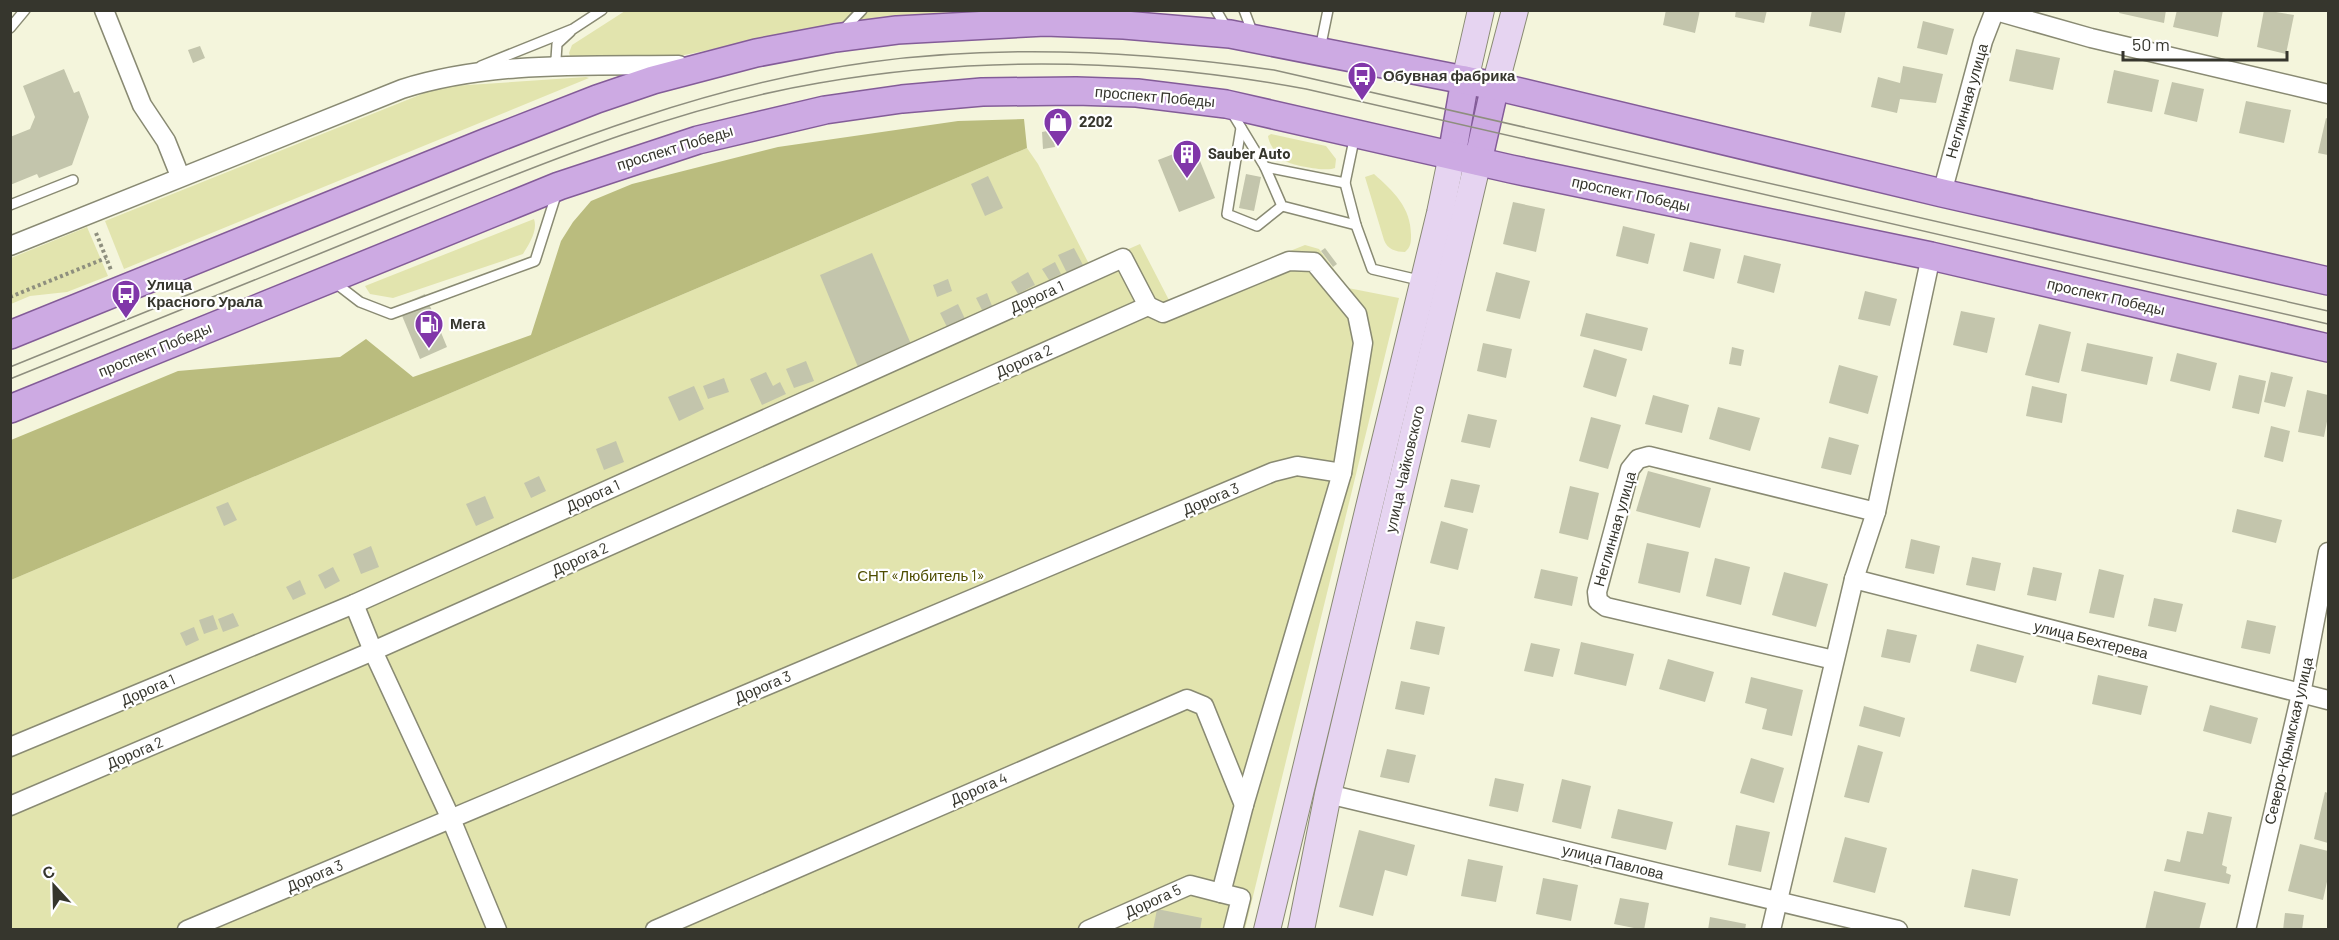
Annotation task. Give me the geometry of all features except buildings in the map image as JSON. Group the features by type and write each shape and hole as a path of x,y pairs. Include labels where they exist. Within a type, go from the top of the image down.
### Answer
{"main road":[{"name":"улица Чайковского","path":"1267,930 1424,281 1481,10"},
{"name":"улица Чайковского","path":"1301,930 1328,794 1495,86 1515,10"},
{"path":"10,335 597,99 653,80 756,53 835,38 973,21 1124,25 1242,36 1495,86 1942,193 2328,281"},
{"name":"проспект Победы","path":"10,409 559,186 654,153 748,127 825,110 902,99 981,92 1137,93 1226,104 1478,161 1931,256 2328,348"}],"street":[{"path":"104,10 142,105 166,141 180,176"},
{"path":"1995,11 2091,38 2328,94"},
{"name":"Неглинная улица","path":"1942,193 1983,41 1995,11"},
{"path":"10,246 180,176 428,80 550,67 710,65"},
{"path":"1771,930 1854,579 1876,512 1931,256"},
{"name":"Дорога 1","path":"10,747 354,604 1123,258 1148,306"},
{"path":"1148,306 1163,313 1288,261 1314,262 1357,314 1363,344 1342,473 1244,805 1221,893 1241,898 1233,930"},
{"name":"Дорога 2","path":"10,806 373,651 1148,306"},
{"name":"Неглинная улица","path":"1834,660 1606,607 1598,601 1597,591 1630,469 1638,459 1649,456 1876,512"},
{"name":"Дорога 3","path":"187,930 1273,472 1297,466 1342,473"},
{"name":"Северо-Крымская улица","path":"2246,930 2301,694 2328,552"},
{"name":"улица Бехтерева","path":"1854,579 2328,700"},
{"path":"354,604 373,651 451,819 497,930"},
{"name":"Дорога 4","path":"655,930 1187,699 1204,706 1244,805"},
{"name":"улица Павлова","path":"1328,794 1898,930"},
{"name":"Дорога 5","path":"1088,930 1190,885 1221,893"}],"lane":[{"path":"10,28 25,10"},
{"path":"550,67 556,59 557,44 573,29 602,10"},
{"path":"835,38 862,10"},
{"path":"1216,10 1242,36"},
{"path":"1242,36 1244,10"},
{"path":"1320,51 1328,10"},
{"path":"457,76 573,29"},
{"path":"1226,104 1265,167 1282,206"},
{"path":"1241,128 1227,214 1257,226 1282,206"},
{"path":"1356,134 1345,183 1356,225 1372,269 1424,281"},
{"path":"1265,167 1345,183"},
{"path":"10,205 73,180"},
{"path":"330,279 360,302 391,314 535,261 559,186"},
{"path":"1282,206 1356,225"},
{"path":"49,309 88,303"}],"path":[{"path":"94,229 112,274"},
{"path":"10,297 106,258"}],"green space":[{"path":"625,11 958,11 825,27 674,57 572,61 569,53 572,45"},
{"path":"589,78 124,269 105,221 427,92 453,86"},
{"path":"1024,119 1027,148 11,580 11,440 178,371 340,357 366,339 413,377 531,335 561,241 591,201 632,184 778,147 958,121"},
{"path":"1271,134 1326,146 1336,159 1335,168 1311,168 1291,164 1278,155 1270,143 1268,136"},
{"name":"СНТ «Любитель 1»","path":"1027,148 1038,164 1090,266 1140,244 1171,304 1225,277 1305,245 1319,249 1348,288 1399,298 1245,929 11,930 11,580"},
{"path":"1374,174 1400,200 1408,216 1411,240 1405,252 1392,249 1384,240 1365,177"},
{"path":"534,219 534,233 523,254 393,298 370,294 365,286"},
{"path":"87,227 108,276 67,292 30,296 11,304 11,258"}],"tram line":[{"path":"10,367 518,162 691,101 810,72 921,56 972,53 1123,54 1274,70 2328,311"},
{"path":"10,379 508,178 661,122 766,93 819,83 880,74 1002,65 1062,64 1184,71 1306,89 2328,324"}],"place":[{"name":"Обувная фабрика","path":"1362,102"},
{"name":"2202","path":"1058,148"},
{"name":"Sauber Auto","path":"1187,180"},
{"name":"Улица Красного Урала","path":"126,320"},
{"name":"Мега","path":"429,350"}]}
